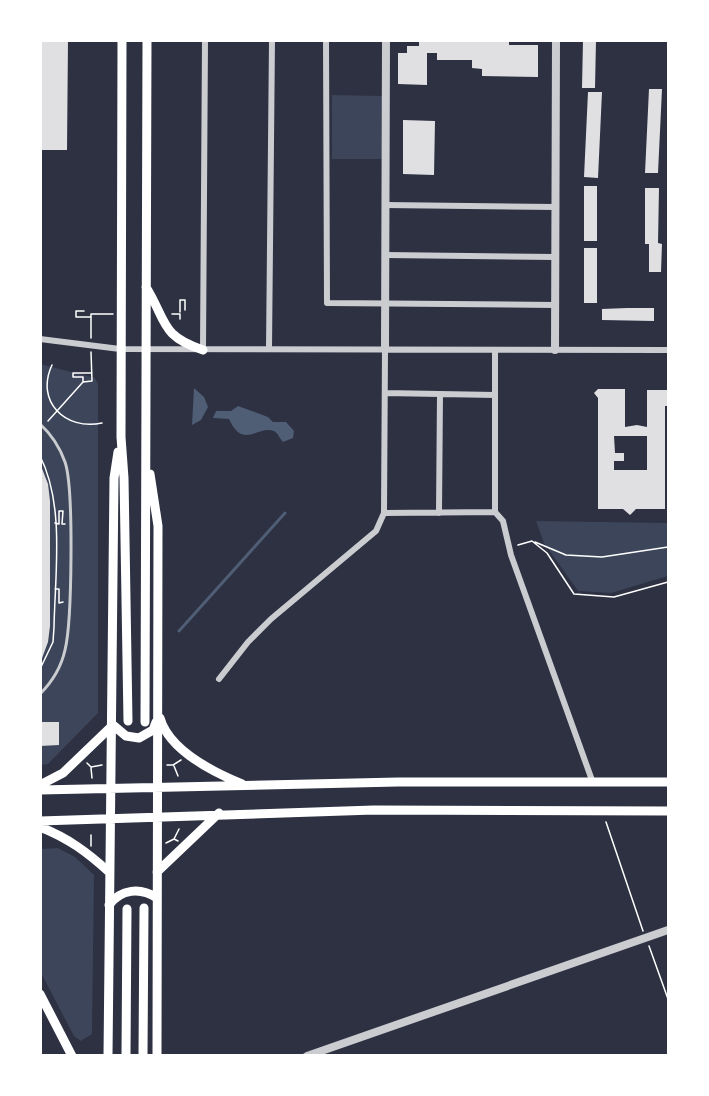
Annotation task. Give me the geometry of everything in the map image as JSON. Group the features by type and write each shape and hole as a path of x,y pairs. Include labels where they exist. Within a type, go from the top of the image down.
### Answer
{"main road":[{"path":"122,40 120,349 128,722"},
{"path":"145,722 147,40"},
{"path":"146,287 160,309 162,321 170,334 188,345 203,350"},
{"path":"108,1056 114,478 121,437"},
{"path":"145,445 158,526 157,1056"},
{"path":"157,709 164,731 204,767 247,786"},
{"path":"113,725 126,736 139,738 153,730 157,720"},
{"path":"40,785 63,773 113,725"},
{"path":"40,790 398,782 669,782"},
{"path":"40,821 219,813 374,810 669,811"},
{"path":"157,872 219,813"},
{"path":"40,827 67,838 86,850 109,872"},
{"path":"109,905 116,896 128,892 146,892 157,898"},
{"path":"143,1056 144,908"},
{"path":"126,1056 127,909"},
{"path":"40,994 72,1056"}],"street":[{"path":"203,350 205,40"},
{"path":"269,350 272,40"},
{"path":"326,40 327,303 555,305"},
{"path":"219,680 248,642 271,619 376,531 384,513 386,40"},
{"path":"555,350 556,40"},
{"path":"385,205 555,207"},
{"path":"385,255 555,257"},
{"path":"40,339 120,349 669,350"},
{"path":"495,350 495,512 503,521 509,548 593,783"},
{"path":"385,393 495,395"},
{"path":"439,513 440,394"},
{"path":"384,513 495,512"},
{"path":"307,1056 669,930"}],"lane":[{"path":"40,694 57,674 65,650 69,589 69,481 56,443 42,425"}],"path":[{"path":"180,314 180,300 184,300 185,310"},
{"path":"84,311 76,311 76,317 91,315 91,309"},
{"path":"52,365 47,385 48,396 57,412 66,420 88,426 102,423"},
{"path":"83,382 83,377 73,377 73,373 92,373"},
{"path":"42,425 57,412 83,382 92,381"},
{"path":"40,456 50,476 55,501 53,642 40,669"},
{"path":"55,523 59,524 59,511 63,511 62,524"},
{"path":"509,548 532,542 566,555 593,556 630,554 669,547"},
{"path":"532,542 547,553 574,594 614,597 669,582"},
{"path":"55,589 59,589 59,603 63,603 63,589"},
{"path":"165,765 174,765 186,755"},
{"path":"85,760 91,767 92,778"},
{"path":"91,767 107,764"},
{"path":"174,765 178,776"},
{"path":"606,811 606,826 669,999"},
{"path":"165,843 174,839 179,829"},
{"path":"91,836 92,845 99,846"},
{"path":"174,839 181,842"}],"shaded area":[{"path":"332,95 383,96 383,159 332,159"},
{"path":"40,364 95,378 98,384 98,713 48,764 41,765"},
{"path":"194,388 204,397 208,407 201,420 192,425"},
{"path":"238,406 268,417 273,422 286,422 294,431 293,438 283,442 274,431 268,430 245,435 234,428 229,419 213,418 216,411 231,411"},
{"path":"536,521 668,523 668,576 611,593 578,591 544,543"},
{"path":"58,848 75,857 94,875 92,1034 81,1041 74,1036 41,973 41,849"}],"building":[{"path":"40,40 68,40 67,150 40,150"},
{"path":"419,40 509,40 509,45 538,45 538,77 482,76 482,69 472,68 472,60 437,60 437,53 427,53 427,85 398,84 398,53 407,53 407,46 419,46"},
{"path":"583,40 596,40 595,88 582,88"},
{"path":"649,89 662,89 658,173 645,173"},
{"path":"588,92 602,92 598,178 584,177"},
{"path":"403,120 435,121 434,175 403,174"},
{"path":"584,186 597,186 597,241 584,241"},
{"path":"645,188 659,188 658,243 662,244 661,272 649,272 649,244 645,244"},
{"path":"584,248 597,248 597,303 584,303"},
{"path":"654,308 654,321 602,320 602,309"},
{"path":"598,389 625,389 625,427 637,425 647,427 647,390 668,390 668,406 665,406 665,509 636,509 630,515 623,509 598,509 598,398 594,393","holes":["614,436 647,436 647,470 614,470 614,461 624,461 624,453 615,453"]},
{"path":"41,466 48,484 50,501 50,626 48,642 41,661"},
{"path":"40,722 59,722 59,745 40,746"}],"waterway":[{"path":"179,631 285,513"}]}
